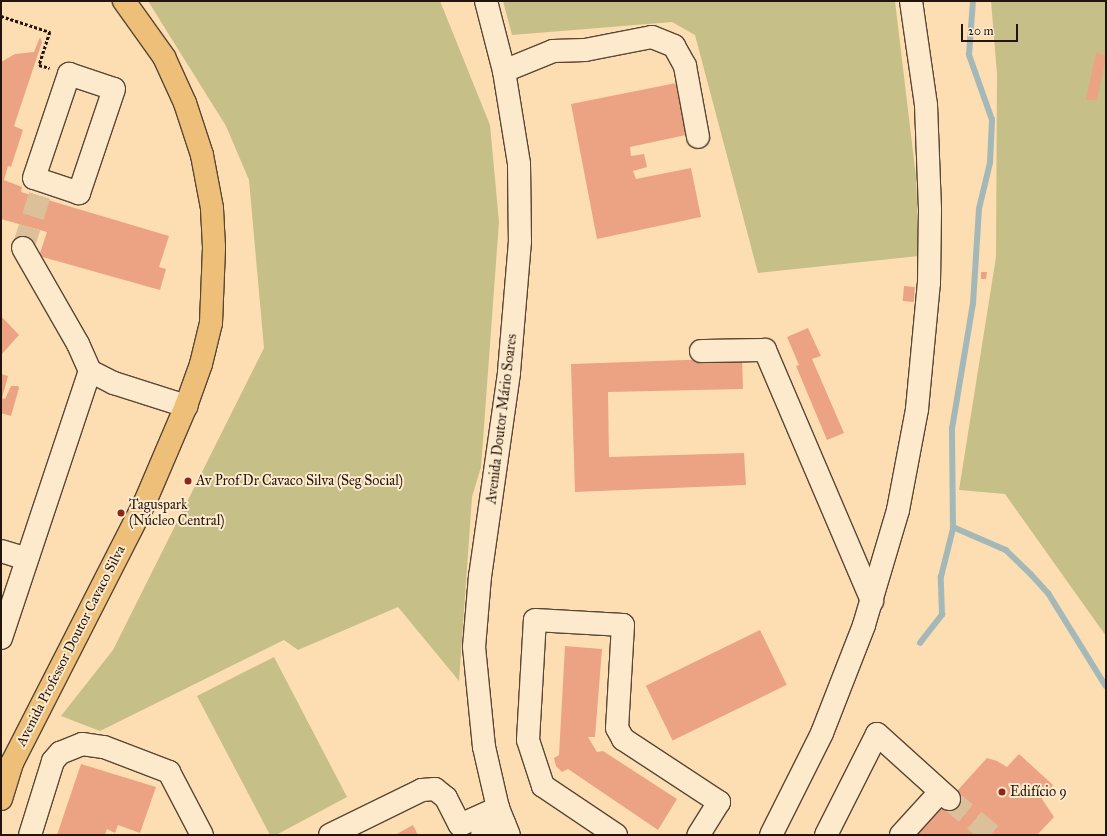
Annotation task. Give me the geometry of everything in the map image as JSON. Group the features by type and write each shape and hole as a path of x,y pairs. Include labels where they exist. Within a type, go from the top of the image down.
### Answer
{"main road":[{"name":"Avenida Professor Doutor Cavaco Silva","path":"1,799 12,763 145,502 186,406 201,364 210,323 214,281 212,208 202,154 185,102 164,57 124,1"}],"street":[{"name":"Avenida Doutor Mário Soares","path":"486,1 504,71 518,164 520,241 518,287 496,474 480,583 474,647 484,747 504,823"},
{"path":"771,835 822,733 872,601 898,510 917,409 929,283 928,140 911,1"},
{"path":"504,71 553,51 585,50 652,37 674,46 685,66 698,137"},
{"path":"69,74 114,89 79,192 43,185 34,178 69,74"},
{"path":"23,248 78,344 90,371 114,383 186,406"},
{"path":"701,351 765,350 872,601"},
{"path":"1,638 90,371"},
{"path":"1,551 27,559"},
{"path":"616,835 544,786 528,740 535,620 623,625 617,728 623,739 719,802 698,835"},
{"path":"826,835 877,734 945,796 901,835"},
{"path":"30,835 53,761 65,750 82,744 104,748 168,772 202,835"},
{"path":"330,835 422,790 435,790 446,798 462,830 504,823"},
{"path":"482,835 504,823"}],"path":[{"path":"1,16 50,32 39,65 69,74"}],"shaded area":[{"path":"148,1 440,1 490,125 499,222 481,467 472,497 459,681 398,607 298,650 284,640 100,731 61,716 113,650 264,348 249,180 226,126"},
{"path":"503,1 895,1 916,177 919,256 758,273 695,35 672,22 512,35"},
{"path":"991,1 1106,1 1106,636 1005,494 959,490 996,257 997,74"},
{"path":"274,657 347,797 276,835 270,835 197,696"}],"building":[{"path":"40,37 42,42 14,126 23,130 11,167 8,166 4,180 22,187 21,192 169,236 159,267 166,269 160,290 39,256 47,232 1,219 1,62 15,54 34,52"},
{"path":"1096,53 1106,55 1097,100 1086,100"},
{"path":"676,83 686,135 630,147 631,156 644,154 647,167 633,171 636,179 691,168 701,217 597,239 571,104"},
{"path":"981,272 987,272 986,279 981,279"},
{"path":"904,286 915,287 914,302 903,301"},
{"path":"1,316 19,335 1,355"},
{"path":"808,328 821,356 812,359 844,433 827,440 796,366 799,365 787,337"},
{"path":"742,358 743,389 608,392 609,457 744,453 746,485 575,492 571,364"},
{"path":"1,374 8,376 2,398 5,399 11,386 18,386 19,388 11,416 1,413"},
{"path":"760,630 787,685 673,740 646,686"},
{"path":"565,646 602,649 595,737 588,737 597,752 603,751 677,799 658,830 568,769 562,772 556,766 554,758 559,755"},
{"name":"Edifício 9","path":"1019,754 1053,785 1042,799 1054,817 1037,835 917,835 987,758 997,761 1007,767"},
{"path":"81,764 156,787 140,833 118,825 115,833 107,829 105,835 57,835"},
{"path":"413,825 418,835 395,835"}],"waterway":[{"path":"920,643 942,615 941,577 953,529 952,429 973,304 979,209 990,163 992,120 969,55 973,1"},
{"path":"953,527 1006,550 1031,574 1049,594 1106,686"}],"tunnel":[{"path":"23,248 42,188"},
{"path":"949,799 992,835"}],"place":[{"name":"Av Prof Dr Cavaco Silva (Seg Social)","path":"188,481"},
{"name":"Taguspark (Núcleo Central)","path":"121,513"},
{"name":"Edifício 9","path":"1002,792"}]}
